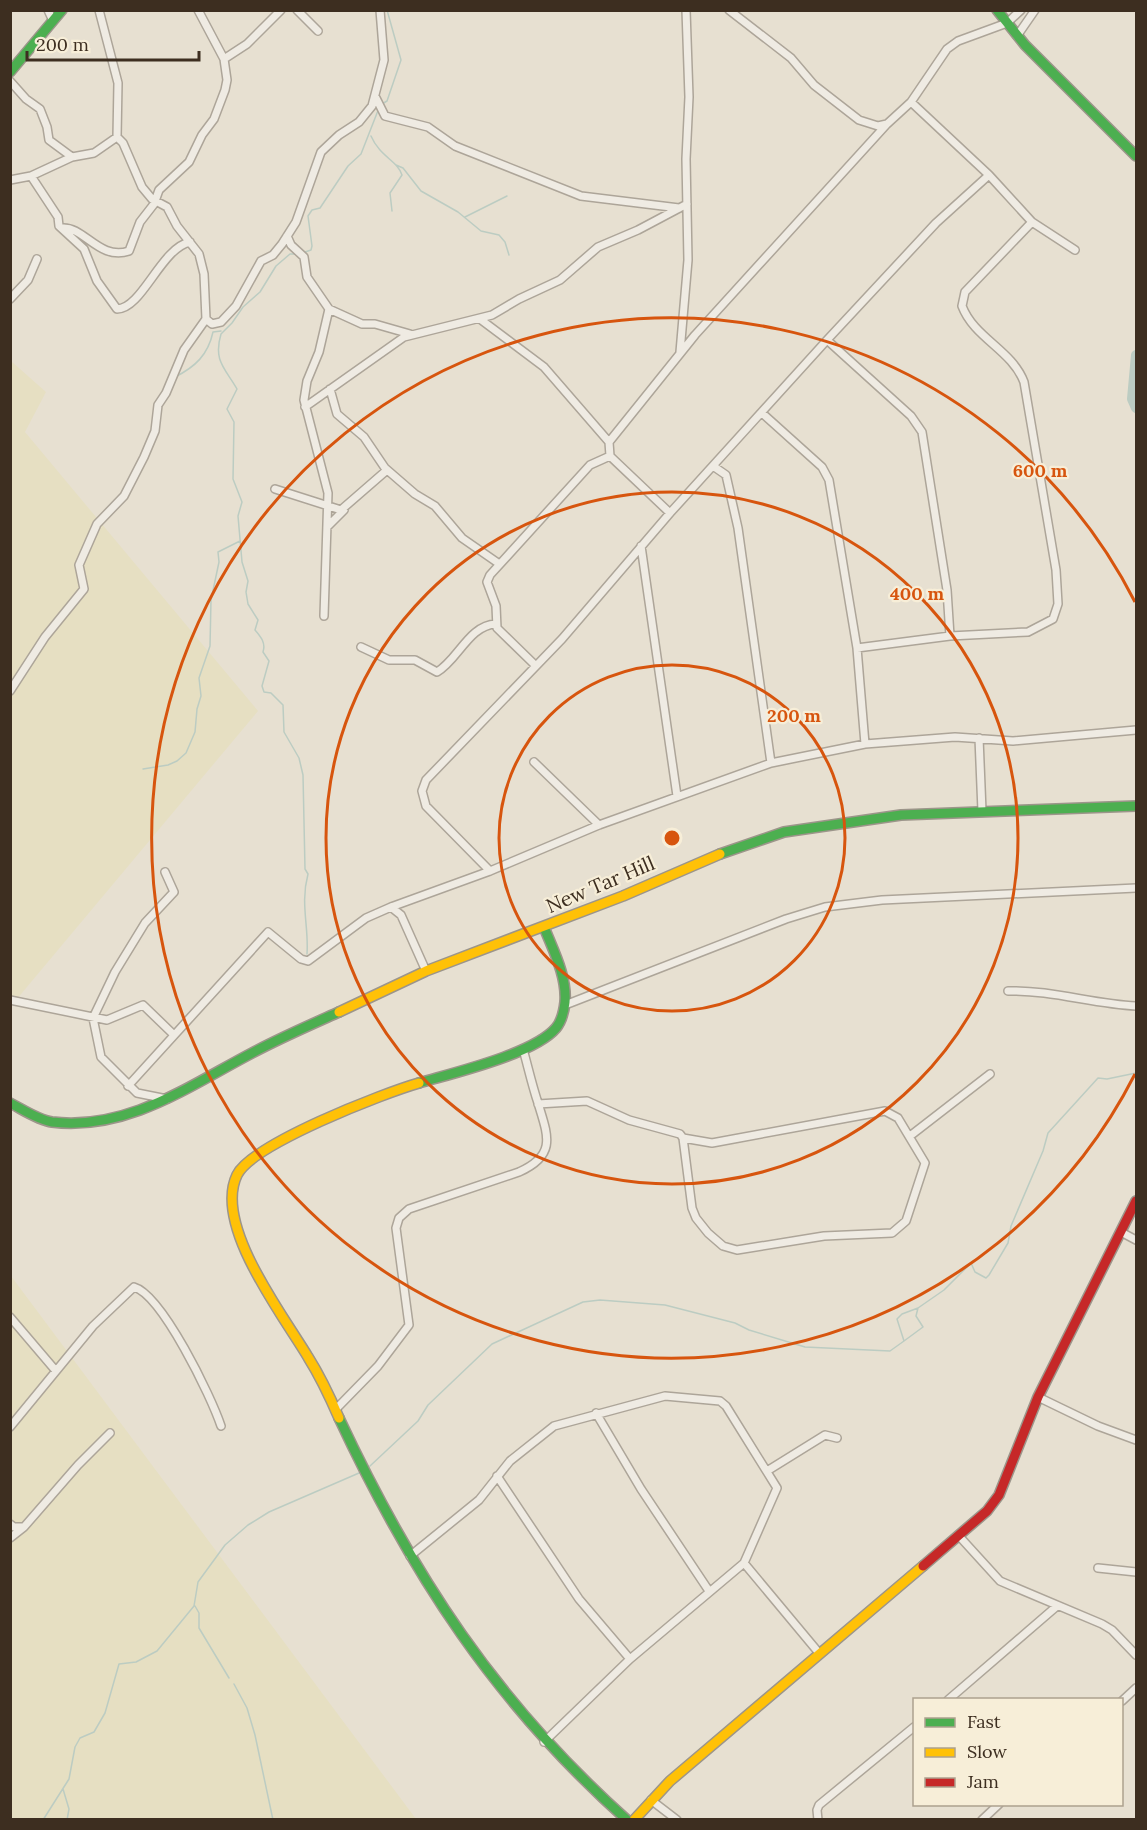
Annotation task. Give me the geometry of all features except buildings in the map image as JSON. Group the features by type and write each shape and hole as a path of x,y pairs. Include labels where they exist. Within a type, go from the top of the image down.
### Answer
{"street":[{"path":"48,10 53,21"},
{"path":"10,72 62,10"},
{"path":"10,691 45,637 84,588 79,565 97,524 123,496 144,457 155,432 158,405 166,393 184,350 206,319 204,274 199,254 167,207 156,201 139,183 123,143 117,137 118,83 99,10"},
{"path":"62,228 81,234 98,248 124,253 131,248 140,222 156,201 161,187 189,162 202,135 214,119 228,80 224,59 198,10"},
{"path":"224,59 247,44 281,10"},
{"path":"297,10 318,32"},
{"path":"206,319 216,324 226,318 240,301 261,261 273,255 296,222 321,152 339,135 359,122 376,98 384,60 380,10"},
{"path":"680,352 688,263 686,159 689,97 686,10"},
{"path":"729,10 791,58 814,85 859,120 871,126 887,124"},
{"path":"997,10 1017,36 1137,156"},
{"path":"670,513 609,456 609,442 680,352 887,124 911,102 947,49 957,41 1006,23 1021,10"},
{"path":"1017,36 1035,10"},
{"path":"10,81 26,99 40,109 49,140 72,157"},
{"path":"376,98 385,116 428,127 455,146 581,196 679,208"},
{"path":"911,102 989,176 1032,222 1075,250"},
{"path":"10,180 31,176 72,157 94,153 117,137"},
{"path":"31,176 58,217 62,228 84,249 97,281 118,310 143,291 161,263 190,242"},
{"path":"490,871 426,806 422,791 426,780 562,639 670,513 936,223 989,176"},
{"path":"304,407 410,334 492,315 560,279 598,246 687,204"},
{"path":"857,648 950,636 1028,632 1049,622 1056,614 1058,604 1056,570 1024,382 1017,366 975,327 962,306 965,292 1032,222"},
{"path":"287,236 295,251 304,257 307,277 329,309 362,324 375,324 410,334"},
{"path":"10,299 28,280 37,259"},
{"path":"324,616 329,508 324,474 304,407 307,381 319,352 329,309"},
{"path":"480,319 544,367 609,442"},
{"path":"827,340 911,416 922,432 946,590 950,636"},
{"path":"330,389 337,414 364,437 387,470 415,494 435,506 462,538 498,563"},
{"path":"762,413 826,473 857,648 865,744"},
{"path":"535,665 500,632 496,624 496,606 487,582 498,563 539,523 590,465 609,456"},
{"path":"714,466 726,475 738,528 771,763"},
{"path":"327,527 387,470"},
{"path":"275,489 329,508 346,508"},
{"path":"641,546 677,796"},
{"path":"361,647 393,661 415,660 437,672 468,640 487,626 496,624"},
{"path":"128,1086 268,932 301,959 308,961 366,918 490,871 599,825 771,763 865,744 979,738 1019,741 1137,730"},
{"path":"979,738 981,811"},
{"path":"534,762 599,825"},
{"name":"New Tar Hill","path":"10,1103 21,1106 40,1119 57,1122 113,1119 144,1110 253,1052 426,970 623,896 713,856 784,832 877,817 1137,806"},
{"path":"165,872 174,891 145,923 115,972 93,1018 101,1057 128,1086 143,1095 167,1099"},
{"path":"565,1005 786,919 825,907 894,899 1137,888"},
{"path":"391,908 401,915 426,970"},
{"path":"544,927 564,979 565,1005 553,1032 523,1049 383,1094 336,1113 250,1161 237,1174 232,1202 238,1235 336,1409 377,1496 410,1556 451,1620 510,1701 544,1742 589,1788 627,1820"},
{"path":"1008,991 1038,991 1096,1002 1137,1006"},
{"path":"10,1000 83,1013 93,1018 112,1019 143,1005 173,1035"},
{"path":"336,1409 378,1366 410,1325 396,1231 397,1220 409,1209 533,1166 543,1154 548,1130 538,1104 523,1049"},
{"path":"910,1136 990,1074"},
{"path":"538,1104 587,1101 629,1120 680,1134 683,1138 692,1208 696,1218 719,1243 737,1250 798,1239 878,1235 898,1230 906,1221 925,1163 910,1136 894,1115 885,1112 712,1143 683,1138"},
{"path":"634,1820 670,1781 987,1511 999,1495 1038,1397 1137,1201"},
{"path":"1121,1232 1137,1240"},
{"path":"10,1427 93,1326 127,1291 134,1287 143,1289 150,1296 200,1375 221,1426"},
{"path":"10,1317 56,1371"},
{"path":"410,1556 479,1500 497,1476 539,1435 554,1426 665,1396 720,1401 726,1406 776,1485 777,1492 744,1563 630,1659 544,1742"},
{"path":"1038,1397 1098,1426 1137,1440"},
{"path":"596,1413 641,1489 709,1591"},
{"path":"10,1538 24,1527 78,1465 110,1433"},
{"path":"767,1471 825,1435 837,1438"},
{"path":"497,1476 579,1599 630,1659"},
{"path":"10,1524 14,1527 24,1527"},
{"path":"959,1536 1000,1581 1112,1630 1137,1655"},
{"path":"744,1563 819,1653"},
{"path":"1098,1568 1137,1572"},
{"path":"950,1698 1058,1606"},
{"path":"1123,1700 1137,1688"},
{"path":"818,1820 819,1805 913,1729"},
{"path":"651,1800 676,1820"},
{"path":"982,1820 997,1806"}],"shaded area":[{"path":"11,361 46,392 25,432 258,711 11,1006"},
{"path":"11,1276 416,1819 11,1819"}],"waterway":[{"path":"382,104 387,101 401,60 387,10"},
{"path":"302,253 311,250 312,246 308,216 312,210 320,208 348,166 361,154 379,108"},
{"path":"371,136 379,149 397,166 402,175 390,193 392,211"},
{"path":"396,165 403,168 421,191 458,212 481,231 499,235 505,242 509,255"},
{"path":"465,217 507,196"},
{"path":"295,254 290,254 276,266 260,292 243,307 221,334 218,351 219,358 237,389 227,409 234,422 233,479 242,502 238,516 242,562 248,581 246,592 248,604 258,620 255,630 262,640 263,652 269,661 262,686 264,692 271,693 283,705 284,732 299,758 303,775 305,869 308,874 305,895 307,954"},
{"path":"175,377 200,359 208,347 213,332 221,331"},
{"path":"1136,355 1132,399 1136,408"},
{"path":"143,769 168,765 177,761 186,753 195,732 197,709 201,696 199,678 210,646 211,600 219,562 218,552 240,541"},
{"path":"370,1466 418,1421 428,1405 492,1344 583,1302 600,1300 665,1305 735,1323 749,1330 805,1347 890,1351 904,1341 897,1319 902,1314 918,1308 944,1290 971,1263 975,1272 986,1278 989,1275 1008,1243 1011,1226 1043,1151 1048,1133 1098,1078 1107,1079 1136,1073"},
{"path":"904,1341 923,1327 916,1316 918,1308"},
{"path":"43,1820 69,1779 75,1747 80,1738 94,1732 105,1713 119,1664 136,1662 157,1651 194,1606 198,1582 225,1545 248,1525 269,1512 359,1473"},
{"path":"195,1606 199,1613 199,1628 229,1678"},
{"path":"234,1684 247,1708 255,1735 273,1820"},
{"path":"63,1789 69,1809 67,1820"}],"traffic: fast":[{"path":"10,72 62,10"},
{"path":"997,10 1025,45 1136,156"},
{"path":"720,854 784,832 901,815 1136,806"},
{"path":"419,1083 512,1054 530,1046 556,1028 565,1002 564,983 559,963 544,927"},
{"path":"10,1103 36,1117 52,1122 80,1123 106,1120 132,1113 181,1092 263,1047 339,1012"},
{"path":"339,1418 397,1531 428,1584 462,1634 537,1730 580,1776 627,1820"}],"traffic: slow":[{"path":"339,1012 426,971 623,896 720,854"},
{"path":"339,1418 317,1372 254,1269 234,1219 232,1195 237,1175 248,1163 267,1149 320,1121 419,1083"},
{"path":"634,1820 670,1781 923,1566"}],"traffic: jam":[{"path":"923,1566 987,1511 999,1495 1038,1397 1136,1201"}]}
